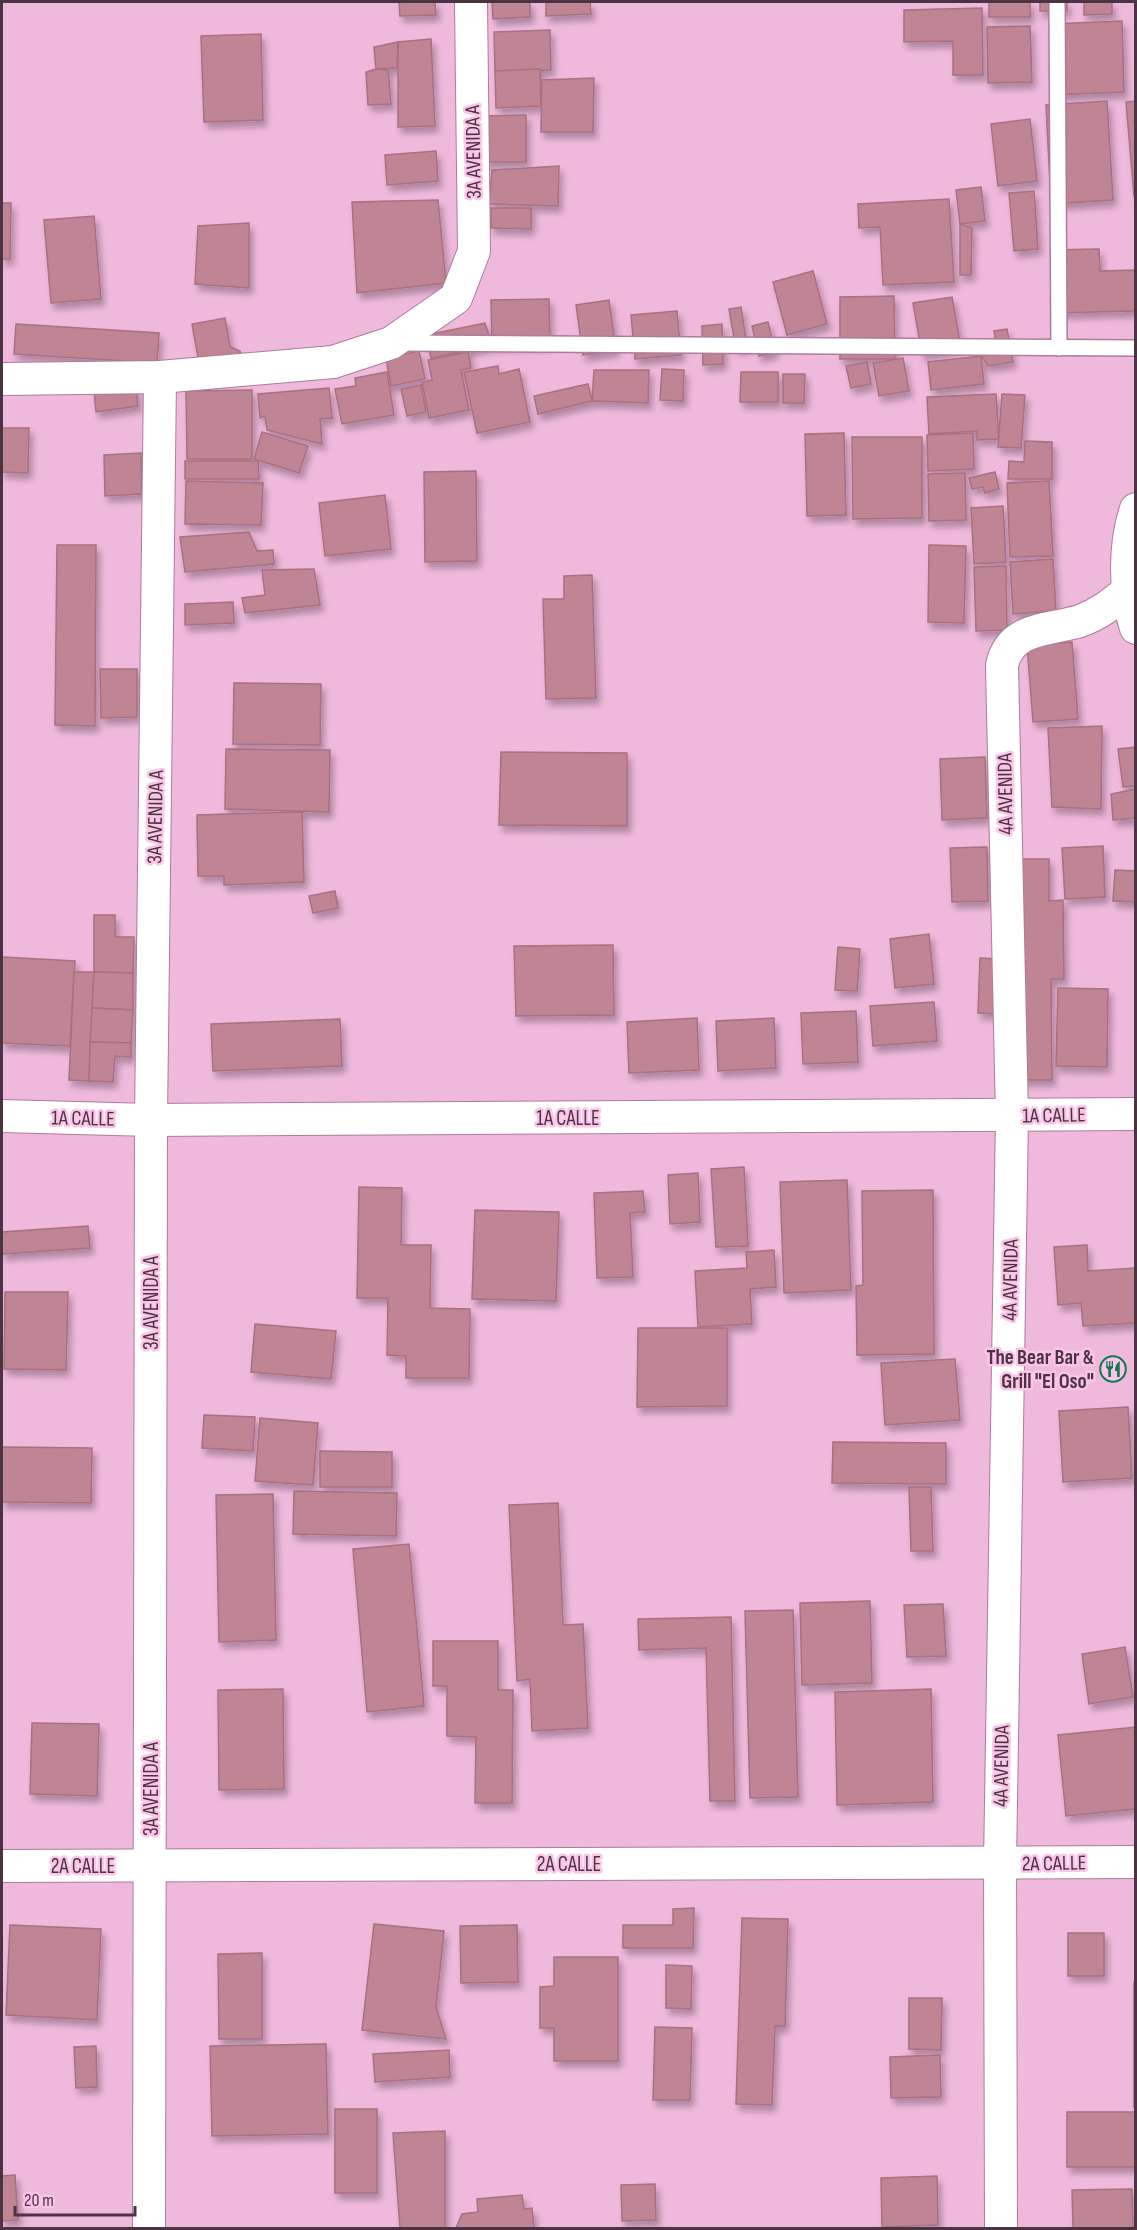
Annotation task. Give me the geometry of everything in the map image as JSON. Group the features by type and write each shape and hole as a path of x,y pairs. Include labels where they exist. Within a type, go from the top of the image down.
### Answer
{"street":[{"name":"3A AVENIDA A","path":"391,343 456,298 474,251 471,2"},
{"path":"2,379 160,377 333,362 391,343"},
{"name":"3A AVENIDA A","path":"149,2229 151,1120 160,377"},
{"path":"1136,509 1129,548 1127,591 1136,628"},
{"name":"4A AVENIDA","path":"1000,2229 1000,1864 1012,1116 1002,665 1005,651 1014,640 1096,614 1127,591"},
{"name":"1A CALLE","path":"2,1116 151,1120 1136,1114"},
{"name":"2A CALLE","path":"2,1866 1136,1862"}],"lane":[{"path":"1057,2 1059,348"},
{"path":"391,343 1136,348"}],"building":[{"path":"399,2 435,2 436,15 400,16"},
{"path":"492,2 530,2 530,17 493,19"},
{"path":"546,2 590,2 591,14 546,16"},
{"path":"989,2 1030,2 1030,17 989,17"},
{"path":"1040,2 1067,2 1067,11 1040,11"},
{"path":"1084,2 1112,2 1112,14 1084,15"},
{"path":"982,8 983,75 953,75 953,41 904,42 904,10"},
{"path":"1122,21 1124,92 1052,95 1050,24"},
{"path":"1030,26 1032,82 988,83 987,27"},
{"path":"550,30 551,70 495,71 494,32"},
{"path":"261,34 263,120 204,122 201,36"},
{"path":"431,39 435,126 398,127 398,42"},
{"path":"398,42 397,68 376,69 374,47"},
{"path":"376,69 388,70 391,104 368,105 366,72"},
{"path":"540,69 541,106 496,108 495,71"},
{"path":"594,78 593,132 541,132 542,80"},
{"path":"1107,101 1113,200 1051,204 1046,105"},
{"path":"1136,101 1136,196 1134,196 1126,102"},
{"path":"526,115 526,162 484,162 483,116"},
{"path":"1030,119 1037,181 998,186 991,124"},
{"path":"436,151 438,181 387,185 385,155"},
{"path":"559,166 558,206 489,204 492,170"},
{"path":"981,187 985,221 960,224 956,190"},
{"path":"1034,191 1038,249 1014,251 1009,193"},
{"path":"949,199 954,282 883,285 880,227 859,228 858,204"},
{"path":"438,200 446,283 357,293 352,202"},
{"path":"2,203 11,203 10,259 2,259"},
{"path":"491,208 531,208 531,229 491,228"},
{"path":"94,216 101,299 51,303 44,220"},
{"path":"249,223 249,288 195,284 198,226"},
{"path":"960,224 972,228 971,275 960,275"},
{"path":"1099,249 1100,271 1136,270 1136,311 1055,313 1053,250"},
{"path":"813,271 827,324 787,335 773,282"},
{"path":"894,296 895,359 840,359 840,297"},
{"path":"952,297 961,348 922,355 913,303"},
{"path":"549,299 550,344 492,345 491,300"},
{"path":"609,300 616,350 583,355 576,305"},
{"path":"741,307 747,347 736,349 729,309"},
{"path":"677,311 681,355 635,359 631,315"},
{"path":"225,318 230,347 240,351 241,359 200,368 192,324"},
{"path":"768,322 775,352 759,356 752,326"},
{"path":"485,323 492,345 431,358 426,335"},
{"path":"16,324 159,333 157,363 14,354"},
{"path":"722,324 723,364 703,365 702,326"},
{"path":"1007,329 1013,362 988,366 975,346 996,343 994,331"},
{"path":"419,351 425,379 391,386 386,358"},
{"path":"468,352 471,368 461,370 469,410 429,418 422,382 432,380 428,360"},
{"path":"981,356 984,384 931,390 928,362"},
{"path":"903,358 909,391 879,396 873,363"},
{"path":"867,362 871,384 851,388 846,366"},
{"path":"498,366 499,374 519,369 530,422 477,433 464,372"},
{"path":"662,369 684,370 683,401 660,400"},
{"path":"594,370 649,370 648,403 592,401"},
{"path":"387,372 394,415 342,424 335,389 356,386 355,378"},
{"path":"741,372 778,372 778,402 740,402"},
{"path":"783,374 805,374 804,403 783,403"},
{"path":"588,384 592,401 538,414 534,396"},
{"path":"421,385 426,412 407,416 401,389"},
{"path":"136,386 138,406 96,412 94,391"},
{"path":"329,388 332,418 320,419 322,444 267,430 265,416 260,418 258,394"},
{"path":"252,390 252,459 187,459 186,391"},
{"path":"996,394 999,439 977,440 977,431 929,434 927,397"},
{"path":"1002,394 1025,395 1021,448 998,447"},
{"path":"2,428 29,428 28,473 2,472"},
{"path":"262,432 308,446 299,473 254,459"},
{"path":"844,433 846,515 807,516 805,434"},
{"path":"973,433 974,469 928,471 927,435"},
{"path":"852,437 922,437 922,518 853,519"},
{"path":"1025,441 1052,442 1052,479 1008,479 1009,461 1024,462"},
{"path":"141,453 142,494 105,496 104,455"},
{"path":"185,461 258,461 259,479 185,479"},
{"path":"476,471 477,561 425,562 424,472"},
{"path":"995,472 999,489 985,493 983,487 972,489 969,478"},
{"path":"965,473 966,520 929,521 928,474"},
{"path":"186,481 263,483 261,525 185,524"},
{"path":"1049,481 1053,556 1010,557 1007,483"},
{"path":"385,495 391,549 325,556 319,503"},
{"path":"1003,506 1006,562 974,564 971,508"},
{"path":"249,532 257,551 273,550 274,564 185,572 180,537"},
{"path":"57,545 96,545 95,726 55,725"},
{"path":"929,545 966,546 964,623 928,622"},
{"path":"1053,559 1056,611 1013,614 1010,562"},
{"path":"1006,566 1007,630 976,631 974,567"},
{"path":"314,569 320,605 245,613 242,598 265,595 262,570"},
{"path":"592,575 596,698 546,699 543,599 564,599 564,576"},
{"path":"233,602 234,623 185,625 185,604"},
{"path":"1072,642 1078,719 1033,722 1027,645"},
{"path":"100,669 137,669 137,717 101,718"},
{"path":"234,683 321,684 320,745 233,744"},
{"path":"1102,726 1101,809 1052,807 1048,728"},
{"path":"1136,747 1136,786 1123,787 1118,749"},
{"path":"226,749 330,750 329,812 225,809"},
{"path":"501,752 627,753 627,826 499,825"},
{"path":"985,757 987,818 942,820 940,759"},
{"path":"1136,789 1136,818 1113,820 1111,794"},
{"path":"302,812 304,882 224,885 224,876 198,876 197,815"},
{"path":"1103,846 1105,897 1065,899 1062,848"},
{"path":"987,847 988,901 952,902 950,848"},
{"path":"1019,859 1049,859 1049,901 1063,900 1064,979 1051,979 1052,1080 1021,1080"},
{"path":"1115,870 1136,871 1136,902 1113,901"},
{"path":"335,891 338,908 313,913 309,896"},
{"path":"94,915 115,915 115,937 134,937 133,973 94,972"},
{"path":"929,934 934,984 895,988 890,939"},
{"path":"613,945 614,1015 516,1016 514,946"},
{"path":"838,947 860,949 857,991 835,990"},
{"path":"2,957 75,961 70,1046 2,1043"},
{"path":"980,958 997,959 995,1014 978,1013"},
{"path":"74,972 94,972 89,1081 69,1080"},
{"path":"94,972 133,973 133,1010 92,1008"},
{"path":"1058,988 1108,989 1107,1067 1056,1066"},
{"path":"934,1002 937,1041 873,1046 870,1006"},
{"path":"92,1008 133,1010 131,1043 90,1042"},
{"path":"856,1011 858,1062 803,1064 801,1013"},
{"path":"697,1018 699,1070 629,1073 627,1022"},
{"path":"774,1018 776,1068 718,1071 716,1021"},
{"path":"340,1019 342,1066 213,1071 211,1024"},
{"path":"90,1042 131,1043 131,1057 115,1056 113,1082 89,1081"},
{"path":"744,1167 748,1246 716,1247 711,1169"},
{"path":"698,1173 700,1222 670,1224 668,1175"},
{"path":"847,1180 851,1290 784,1293 780,1182"},
{"path":"359,1187 402,1188 401,1245 431,1245 430,1308 470,1309 469,1378 406,1378 406,1356 387,1355 388,1298 357,1298"},
{"path":"933,1190 934,1354 857,1355 856,1286 863,1285 862,1191"},
{"path":"643,1191 645,1212 630,1213 633,1277 597,1278 594,1193"},
{"path":"475,1210 559,1212 556,1301 472,1299"},
{"path":"88,1226 90,1248 2,1254 2,1232"},
{"path":"1087,1245 1088,1271 1136,1268 1136,1323 1083,1326 1081,1303 1058,1305 1054,1247"},
{"path":"774,1250 776,1287 750,1289 752,1324 698,1327 695,1271 747,1268 746,1252"},
{"path":"5,1292 68,1292 66,1370 4,1369"},
{"path":"255,1324 336,1331 331,1379 251,1372"},
{"path":"638,1328 727,1328 727,1406 637,1407"},
{"path":"955,1359 960,1420 885,1425 881,1363"},
{"path":"1128,1407 1132,1478 1063,1482 1059,1411"},
{"path":"204,1415 255,1417 253,1451 202,1448"},
{"path":"260,1418 318,1423 313,1485 255,1481"},
{"path":"833,1442 946,1443 946,1484 832,1483"},
{"path":"2,1447 92,1448 91,1503 2,1502"},
{"path":"320,1451 392,1452 392,1487 320,1487"},
{"path":"909,1487 931,1487 933,1551 911,1551"},
{"path":"294,1491 397,1493 396,1536 293,1534"},
{"path":"273,1494 276,1640 219,1642 216,1495"},
{"path":"558,1503 563,1625 583,1624 588,1728 532,1731 530,1679 517,1681 509,1505"},
{"path":"409,1544 424,1706 367,1712 353,1549"},
{"path":"870,1601 872,1683 802,1685 800,1603"},
{"path":"943,1604 946,1656 907,1657 904,1605"},
{"path":"793,1610 798,1797 750,1798 745,1611"},
{"path":"731,1617 735,1801 710,1801 706,1648 639,1650 638,1619"},
{"path":"433,1641 498,1641 498,1690 513,1690 512,1803 475,1803 476,1737 447,1736 447,1686 433,1686"},
{"path":"1125,1647 1133,1697 1089,1704 1082,1654"},
{"path":"283,1689 284,1789 219,1790 218,1690"},
{"path":"931,1689 933,1802 837,1805 835,1692"},
{"path":"32,1723 99,1724 97,1796 30,1794"},
{"path":"1136,1727 1136,1809 1066,1816 1058,1735"},
{"path":"694,1908 693,1948 623,1948 623,1925 673,1925 673,1909"},
{"path":"742,1918 788,1919 785,2026 775,2026 772,2105 736,2104"},
{"path":"374,1924 444,1931 436,2007 446,2039 362,2030"},
{"path":"10,1925 101,1929 97,2020 6,2015"},
{"path":"517,1925 518,1982 461,1983 460,1926"},
{"path":"1068,1933 1104,1933 1104,1976 1068,1976"},
{"path":"262,1953 262,2039 219,2039 218,1954"},
{"path":"554,1957 618,1957 618,2061 554,2061 554,2028 540,2028 540,1987 554,1986"},
{"path":"666,1965 692,1966 691,2009 666,2008"},
{"path":"1134,1982 1136,1982 1136,2107 1134,2107"},
{"path":"909,1998 942,1998 941,2050 909,2049"},
{"path":"655,2027 692,2028 690,2100 653,2100"},
{"path":"326,2044 328,2134 212,2136 210,2046"},
{"path":"96,2046 97,2087 76,2088 74,2047"},
{"path":"449,2050 450,2077 375,2082 373,2054"},
{"path":"940,2055 941,2097 891,2098 890,2057"},
{"path":"335,2109 377,2109 377,2193 335,2193"},
{"path":"1067,2112 1136,2112 1136,2167 1067,2167"},
{"path":"445,2131 445,2228 400,2228 393,2133"},
{"path":"15,2175 18,2220 2,2221 2,2176"},
{"path":"937,2176 938,2225 882,2227 881,2178"},
{"path":"655,2184 656,2220 622,2221 621,2185"},
{"path":"1132,2189 1133,2228 1073,2228 1072,2190"},
{"path":"522,2195 524,2209 532,2208 534,2228 456,2228 462,2214 478,2212 477,2199"}],"place":[{"name":"The Bear Bar & Grill \"El Oso\"","path":"1113,1369"}]}
